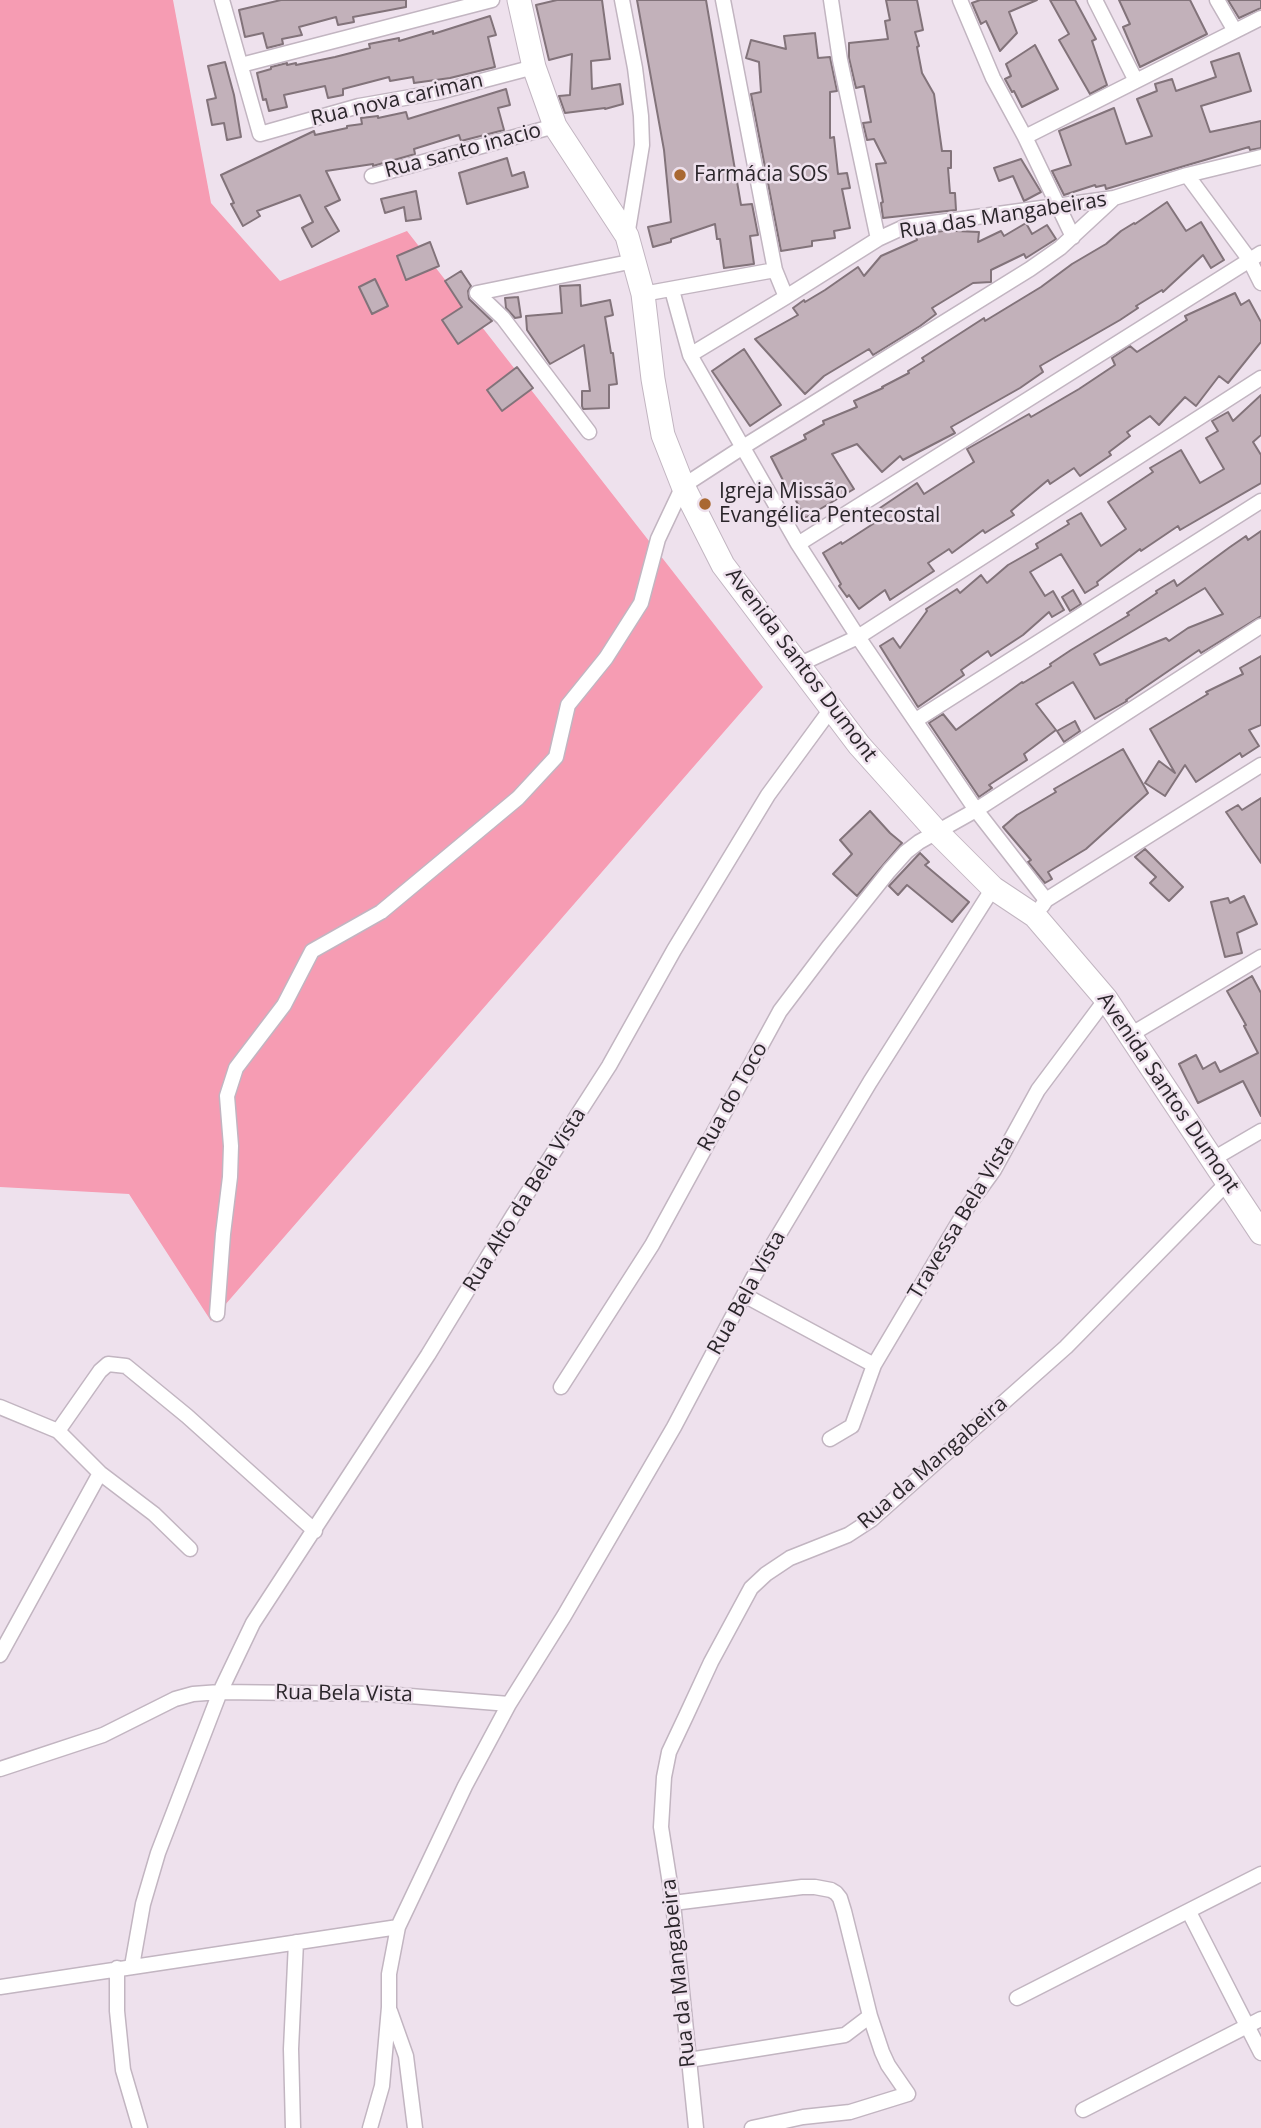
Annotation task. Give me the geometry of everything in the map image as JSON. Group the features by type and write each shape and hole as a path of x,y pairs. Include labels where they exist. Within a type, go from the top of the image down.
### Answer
{"main road":[{"name":"Avenida Santos Dumont","path":"519,0 534,67 555,126 627,236 643,294 663,435 682,486 723,565 859,745 937,832 993,888 1041,908 1130,1035 1261,1233"}],"street":[{"path":"222,0 242,65 492,0"},
{"path":"622,0 635,68 642,145 627,236"},
{"path":"723,0 775,270 786,298"},
{"path":"831,0 842,72 878,239"},
{"path":"960,0 993,78 1026,137 1073,237"},
{"path":"1095,0 1136,81"},
{"path":"1217,0 1235,31"},
{"path":"1026,137 1261,18"},
{"name":"Rua nova cariman","path":"242,65 260,134 359,106 439,92 534,67"},
{"name":"Rua santo inacio","path":"372,176 555,126"},
{"name":"Rua das Mangabeiras","path":"690,355 878,239 904,227 1114,198 1187,175 1261,157"},
{"path":"1187,175 1255,256 1261,283"},
{"path":"217,1314 230,1177 231,1146 227,1096 236,1068 284,1005 312,951 381,912 518,798 556,757 568,705 606,657 641,603 658,539 682,486 1030,269 1060,248 1114,198"},
{"path":"798,544 1255,256"},
{"path":"589,432 503,318 478,293 634,261"},
{"path":"643,294 775,270"},
{"path":"672,290 690,355 798,544 1041,908 1261,765"},
{"path":"798,665 858,636 1261,378"},
{"path":"916,720 1261,501"},
{"name":"Rua do Toco","path":"561,1387 652,1245 780,1011 830,944 906,852 976,810 1261,626"},
{"name":"Rua Alto da Bela Vista","path":"220,1692 253,1623 428,1355 609,1066 674,950 768,795 831,709"},
{"name":"Rua Bela Vista","path":"370,2128 382,2086 391,1957 398,1927 465,1786 509,1704 564,1616 674,1427 744,1295 870,1082 993,888"},
{"path":"1130,1035 1261,957"},
{"name":"Travessa Bela Vista","path":"830,1439 852,1426 874,1365 970,1203 994,1170 1038,1090 1105,999"},
{"path":"1213,1159 1261,1131"},
{"name":"Rua da Mangabeira","path":"696,2128 673,1903 662,1827 664,1777 669,1752 711,1662 751,1588 790,1558 848,1535 871,1520 1066,1347 1228,1182"},
{"path":"744,1295 874,1365"},
{"path":"58,1431 100,1371 108,1364 126,1366 187,1416 315,1531"},
{"path":"0,1407 58,1431 100,1473 154,1514 190,1549"},
{"path":"0,1655 100,1473"},
{"path":"132,1966 143,1903 158,1853 220,1692"},
{"name":"Rua Bela Vista","path":"0,1769 103,1735 175,1699 193,1694 385,1693 509,1704"},
{"path":"1017,1998 1261,1874"},
{"path":"673,1903 815,1887 831,1890 840,1898 870,2016 888,2065 908,2094 850,2112 803,2117 752,2128"},
{"path":"1189,1912 1261,2053"},
{"path":"0,1987 398,1927"},
{"path":"293,2128 291,2049 296,1942"},
{"path":"117,1968 117,2011 123,2070 140,2128"},
{"path":"388,2007 406,2056 415,2128"},
{"path":"689,2060 845,2035 870,2016"},
{"path":"1083,2110 1261,2019"}],"shaded area":[{"path":"0,0 173,0 211,203 280,281 407,231 763,687 211,1321 129,1194 0,1187"}],"building":[{"path":"281,0 406,0 406,7 353,17 354,22 338,25 336,17 299,27 302,35 282,39 283,44 267,48 263,33 245,37 239,10"},
{"path":"557,0 602,0 610,59 591,61 592,89 620,84 623,104 605,109 565,113 559,96 570,95 572,54 549,60 536,5"},
{"path":"637,0 706,0 741,205 752,204 758,235 750,236 754,264 724,268 715,224 653,247 648,227 671,222 664,150"},
{"path":"886,0 917,0 923,30 915,32 919,46 917,47 922,73 934,94 942,151 951,151 951,168 948,168 950,193 955,193 956,210 883,218 876,164 886,163 874,139 867,140 863,123 871,122 864,86 856,88 849,58 849,43 888,39 885,21 890,20"},
{"path":"980,0 1037,0 1009,12 1017,33 1000,51 986,21 981,24 972,3"},
{"path":"1050,0 1075,0 1096,39 1092,41 1107,85 1090,94 1059,40 1069,34"},
{"path":"1119,0 1190,0 1207,34 1140,67 1123,27 1130,24"},
{"path":"1228,0 1261,0 1261,8 1239,18"},
{"path":"490,16 496,35 488,37 495,67 414,83 413,77 390,81 389,77 343,89 343,95 328,98 325,86 284,95 287,107 269,111 266,99 263,100 257,73 271,67 335,57 370,48 369,44 399,38 399,41 433,31 433,34"},
{"path":"815,33 818,58 830,57 837,91 830,92 830,138 834,137 838,174 847,173 850,188 842,189 850,228 834,231 835,238 812,241 812,246 781,251 751,94 761,92 759,62 746,58 751,40 786,49 784,36"},
{"path":"1035,45 1058,89 1022,107 1005,79 1011,76 1006,64"},
{"path":"1239,53 1251,91 1201,106 1210,132 1261,121 1261,148 1250,150 1249,147 1106,189 1105,185 1095,185 1064,195 1052,171 1071,165 1059,131 1114,108 1126,144 1152,136 1137,99 1157,91 1155,84 1172,79 1176,91 1216,77 1211,62"},
{"path":"225,62 241,137 227,140 224,123 212,125 207,100 216,98 208,66"},
{"path":"506,89 510,105 498,108 504,130 461,141 459,135 414,149 415,154 373,166 326,171 340,200 325,207 339,231 312,247 302,228 313,222 300,195 257,211 260,216 243,226 231,204 234,203 221,175 314,131 315,135 362,124 361,118 378,118 406,112 408,119"},
{"path":"507,158 512,176 524,172 528,187 467,204 459,173"},
{"path":"1021,159 1041,192 1024,201 1013,176 999,181 994,168"},
{"path":"416,191 421,219 406,221 404,207 385,213 381,199"},
{"path":"1167,202 1186,231 1201,222 1224,260 1211,268 1203,255 1163,292 1162,290 1120,320 1040,366 1043,372 1020,388 951,427 955,433 903,460 900,456 882,472 857,444 832,454 854,489 805,518 771,457 806,439 804,435 824,424 823,421 857,407 854,401 909,373 908,371 924,361 922,358 984,318 985,321 1041,287"},
{"path":"1026,223 1032,234 1047,225 1056,239 1026,258 1024,254 991,270 991,282 973,283 932,308 936,314 920,326 873,355 869,349 824,376 805,394 755,339 798,315 793,308 858,267 864,276 881,256 917,240 916,235 956,229 979,232 978,242 1001,231 1004,236"},
{"path":"430,242 439,266 406,280 397,256"},
{"path":"461,271 471,286 468,291 469,299 492,321 458,344 442,320 462,307 445,281"},
{"path":"375,279 388,306 372,314 359,287"},
{"path":"580,285 581,306 610,300 613,315 605,317 617,384 609,385 609,408 583,409 582,391 590,391 584,345 550,364 527,330 526,316 562,313 560,286"},
{"path":"1235,293 1241,305 1249,300 1261,322 1261,342 1228,383 1219,376 1196,406 1185,397 1159,425 1150,416 1127,432 1130,436 1109,452 1111,455 1080,476 1074,468 1050,484 1048,480 1011,511 1014,515 985,533 983,530 952,553 949,549 928,563 934,571 890,600 885,590 859,609 849,595 847,597 823,553 879,520 874,512 917,483 924,494 974,462 967,449 1079,389 1115,365 1112,358 1130,346 1137,352 1187,320 1185,316"},
{"path":"518,297 521,317 515,318 506,308 505,298"},
{"path":"744,349 781,405 750,426 712,371"},
{"path":"517,367 533,388 502,411 487,390"},
{"path":"1261,395 1261,435 1253,442 1261,455 1261,483 1180,530 1178,526 1141,551 1140,549 1085,593 1061,554 1030,572 1045,596 1053,591 1064,610 1052,617 1049,612 1023,635 991,656 988,651 961,670 964,675 918,707 880,646 893,638 900,648 926,609 957,589 960,593 981,575 987,583 1008,565 1038,548 1036,544 1069,524 1067,521 1081,513 1101,546 1126,529 1108,502 1153,472 1150,468 1181,450 1200,483 1224,469 1206,438 1218,431 1212,421 1228,412 1233,421"},
{"path":"1261,531 1261,616 1201,653 1199,650 1127,701 1095,719 1073,682 1036,704 1056,730 1024,754 1027,760 989,785 992,788 979,797 929,723 943,714 956,730 1022,682 1129,615 1127,613 1157,593 1156,591 1174,580 1177,586 1246,536 1248,540","holes":["1205,588 1223,614 1188,628 1169,641 1166,638 1100,665 1094,654"]},
{"path":"1073,590 1081,604 1070,611 1062,597"},
{"path":"1261,656 1261,725 1249,730 1259,746 1242,757 1240,753 1196,782 1185,765 1165,796 1145,783 1159,761 1175,773 1150,729 1208,694 1206,692 1243,674 1240,668"},
{"path":"1075,721 1080,731 1064,742 1057,731"},
{"path":"1123,749 1148,793 1086,849 1048,872 1052,879 1045,883 1028,862 1031,860 1003,827 1017,815 1056,792 1054,789"},
{"path":"1261,798 1261,863 1226,812 1238,805 1242,810"},
{"path":"870,811 902,843 857,896 833,874 852,854 840,840"},
{"path":"1145,849 1183,887 1169,901 1150,883 1156,877 1135,857"},
{"path":"920,853 929,862 925,865 969,902 952,922 907,885 898,895 889,886"},
{"path":"1244,896 1257,924 1237,933 1242,953 1225,957 1211,902 1228,898 1230,903"},
{"path":"1252,976 1261,993 1261,1116 1243,1081 1198,1103 1179,1064 1196,1055 1203,1069 1215,1062 1220,1072 1258,1053 1227,991"}],"place":[{"name":"Farmácia SOS","path":"680,175"},
{"name":"Igreja Missão Evangélica Pentecostal","path":"705,504"}]}
